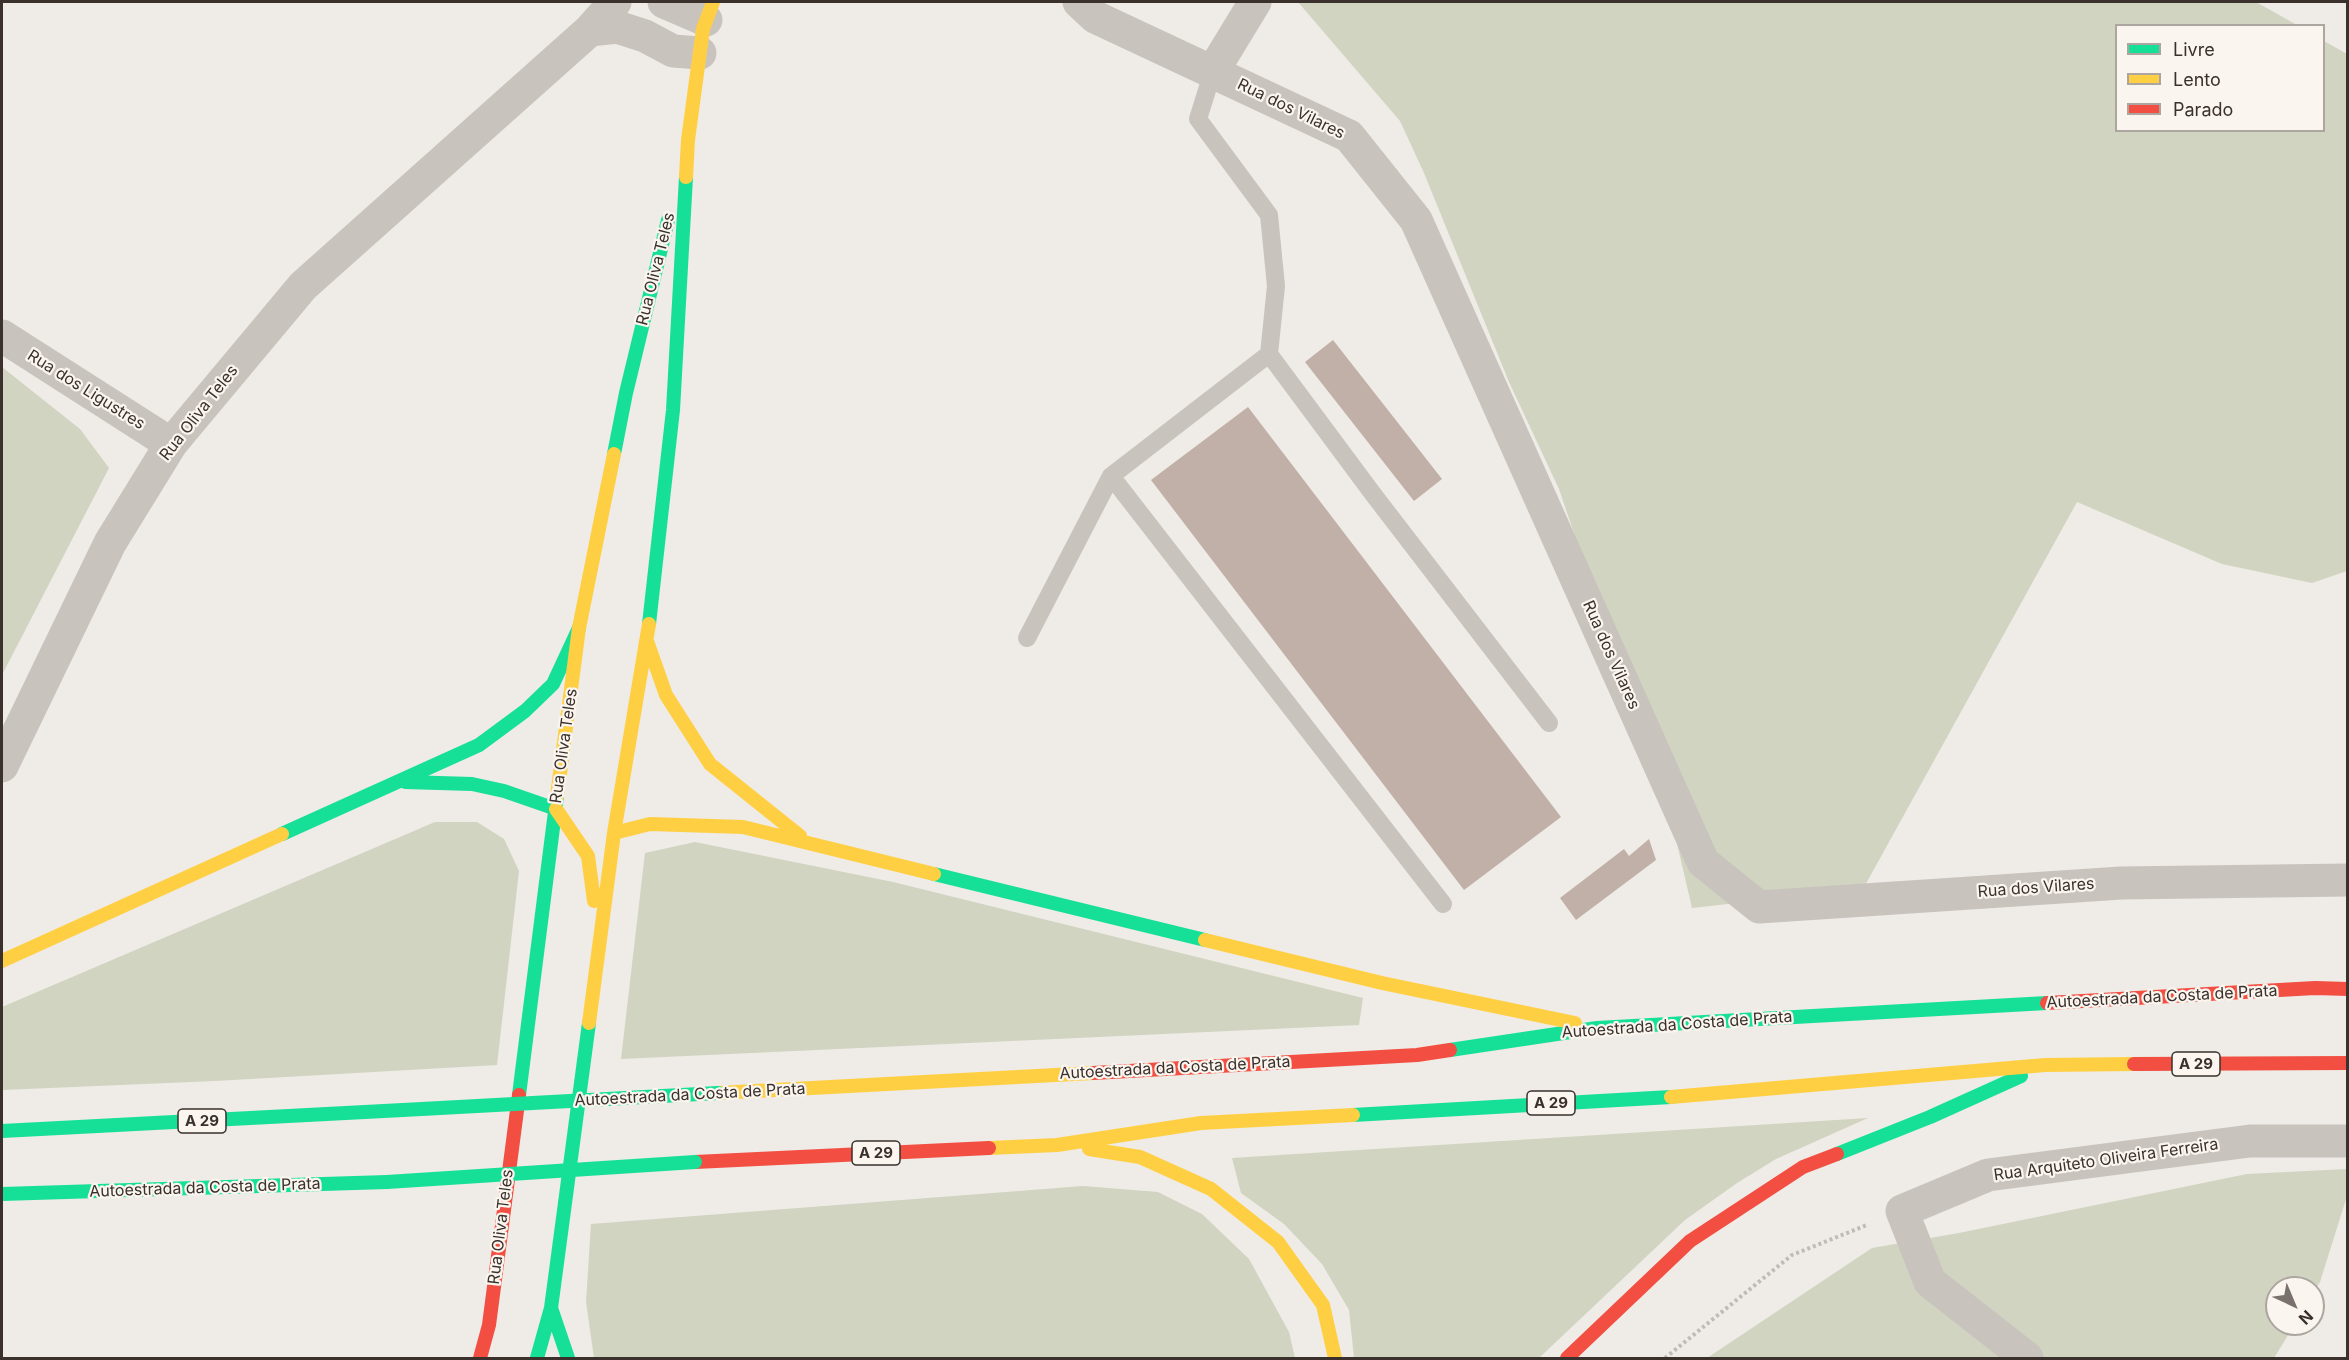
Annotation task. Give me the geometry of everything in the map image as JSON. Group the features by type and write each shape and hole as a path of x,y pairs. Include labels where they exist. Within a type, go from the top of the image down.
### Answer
{"main road":[{"name":"Rua Oliva Teles","path":"537,1359 551,1308 599,937 647,641 673,410 688,140 700,53 710,11"},
{"name":"Rua Oliva Teles","path":"480,1359 489,1324 579,628 626,393 688,140"},
{"path":"2,961 480,745 525,711 553,684 579,628"},
{"path":"647,641 666,695 710,764 810,845"},
{"path":"398,782 472,784 504,791 555,808 588,856 599,937"},
{"path":"575,876 588,856 614,834 650,824 743,827 1382,983 1597,1028"},
{"path":"538,936 557,906"},
{"name":"Autoestrada da Costa de Prata","path":"2,1131 1418,1055 1597,1028 2303,989 2348,989"},
{"name":"Autoestrada da Costa de Prata","path":"2,1194 387,1182 695,1162 1057,1144 1202,1123 1706,1095 2045,1065 2348,1063"},
{"path":"1567,1359 1690,1241 1803,1167 1930,1117 2045,1065"},
{"path":"1057,1144 1140,1157 1211,1189 1278,1242 1323,1305 1335,1359"},
{"path":"551,1308 568,1359"}],"street":[{"name":"Rua Oliva Teles","path":"2,766 110,543 171,444 303,286 590,30 615,2"},
{"name":"Rua Oliva Teles","path":"663,2 710,11"},
{"name":"Rua dos Vilares","path":"1079,2 1095,17 1349,136 1416,220 1703,862 1758,907 2121,883 2348,880"},
{"path":"1213,71 1255,2"},
{"path":"590,30 617,27 645,36 673,51 700,53"},
{"name":"Rua dos Ligustres","path":"2,336 171,444"},
{"name":"Rua Arquiteto Oliveira Ferreira","path":"1902,1211 1988,1175 2250,1141 2348,1141"},
{"path":"1902,1211 1930,1282 2027,1359"}],"lane":[{"path":"1213,71 1197,119 1269,214 1276,286 1269,354 1372,494 1549,723"},
{"path":"1027,638 1111,476 1269,354"},
{"path":"1111,476 1443,904"}],"path":[{"path":"1665,1359 1792,1255 1902,1211"}],"green space":[{"path":"1298,2 2256,2 2295,24 2115,24 2115,132 2325,132 2325,42 2347,54 2347,571 2312,583 2222,564 2077,502 1863,889 1692,908 1672,822 1559,489 1509,382 1424,173 1400,121"},
{"path":"2,367 80,429 109,468 2,675"},
{"path":"435,822 477,822 504,839 519,871 497,1065 2,1090 2,1007"},
{"path":"695,842 893,882 1363,998 1359,1025 621,1059 645,853"},
{"path":"1868,1118 1776,1159 1685,1220 1539,1358 1354,1358 1349,1310 1322,1264 1284,1224 1241,1193 1232,1158"},
{"path":"2347,1169 2347,1196 2322,1276 2265,1276 2265,1336 2288,1336 2274,1358 1707,1358 1872,1248 1959,1233 2247,1174"},
{"path":"1083,1186 1158,1192 1202,1214 1249,1259 1289,1332 1295,1358 594,1358 586,1302 591,1224"}],"building":[{"path":"1333,340 1442,479 1414,501 1305,362"},
{"path":"1248,407 1561,817 1464,890 1151,480"},
{"path":"1649,839 1656,860 1576,920 1560,898 1624,849 1629,856"}],"traffic: fast":[{"path":"649,624 673,410 686,177"},
{"path":"614,454 626,393 668,220"},
{"path":"282,834 479,745 525,711 553,684 579,628"},
{"path":"405,782 472,784 504,791 556,809"},
{"path":"519,1095 557,796"},
{"path":"934,874 1205,940"},
{"path":"1450,1050 1597,1028 2047,1003"},
{"path":"537,1358 551,1308 589,1023"},
{"path":"1837,1154 1930,1117 2021,1076"},
{"path":"403,1110 718,1093"},
{"path":"1353,1115 1671,1097"},
{"path":"2,1131 403,1110"},
{"path":"387,1182 695,1162"},
{"path":"2,1194 387,1182"},
{"path":"551,1308 568,1358"}],"traffic: slow":[{"path":"686,177 688,140 703,29 713,2"},
{"path":"557,796 579,628 614,454"},
{"path":"589,1023 614,833 649,624"},
{"path":"647,641 666,695 710,764 800,836"},
{"path":"556,809 588,856 594,901"},
{"path":"614,833 650,824 743,827 934,874"},
{"path":"2,961 282,834"},
{"path":"1205,940 1382,983 1575,1023"},
{"path":"1671,1097 2045,1065 2134,1064"},
{"path":"718,1093 1093,1073"},
{"path":"989,1148 1057,1145 1201,1123 1353,1115"},
{"path":"1089,1149 1140,1157 1211,1189 1278,1242 1323,1305 1335,1358"}],"traffic: jam":[{"path":"2047,1003 2315,988 2348,989"},
{"path":"1093,1073 1417,1055 1450,1050"},
{"path":"2134,1064 2348,1063"},
{"path":"480,1358 489,1325 519,1095"},
{"path":"695,1162 989,1148"},
{"path":"1567,1358 1690,1241 1803,1167 1837,1154"}]}
